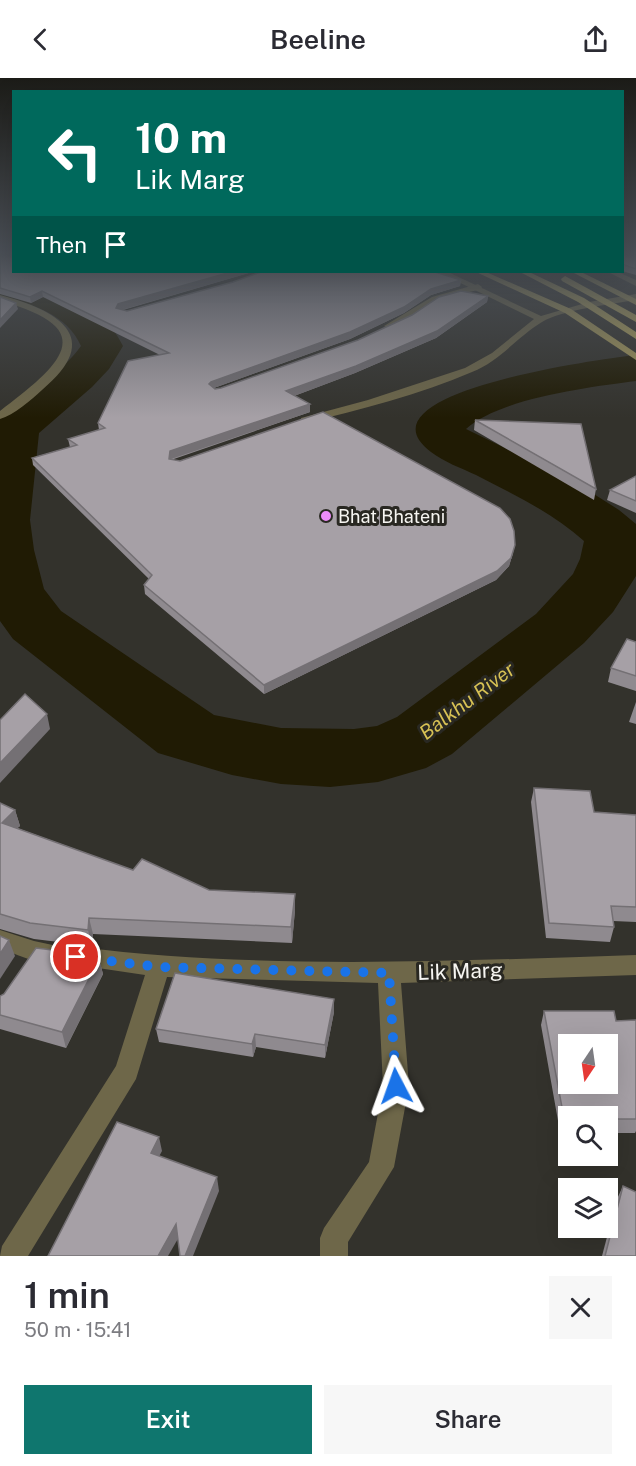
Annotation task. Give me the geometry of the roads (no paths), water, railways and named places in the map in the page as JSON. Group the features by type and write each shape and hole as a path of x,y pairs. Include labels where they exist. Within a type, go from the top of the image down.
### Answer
{"highway":[{"path":"595,309 636,336"},
{"path":"619,309 636,319"}],"main road":[{"path":"563,309 636,357"}],"street":[{"path":"0,416 44,384 68,349 69,339 66,331 43,311 36,309"},
{"path":"375,333 420,309"},
{"path":"521,309 540,319"},
{"path":"294,424 372,402 469,370 496,355 540,319 575,309"},
{"name":"Lik Marg","path":"0,939 28,960 159,967 389,973 636,965"},
{"path":"12,1256 127,1071 159,967"},
{"path":"334,1256 334,1238 381,1167 396,1086 389,973"}],"waterway":[{"name":"Balkhu River","path":"70,309 96,332 102,346 93,360 76,377 29,414 14,431 1,520 3,550 12,592 37,625 186,734 232,748 281,756 330,759 354,757 388,752 413,742 432,730 543,643 576,614 605,575 612,559 615,537 598,522 558,496 450,442 441,434 440,426 454,414 501,394 562,379 636,368"}],"place":[{"name":"Bhat Bhateni","path":"326,516"}]}
